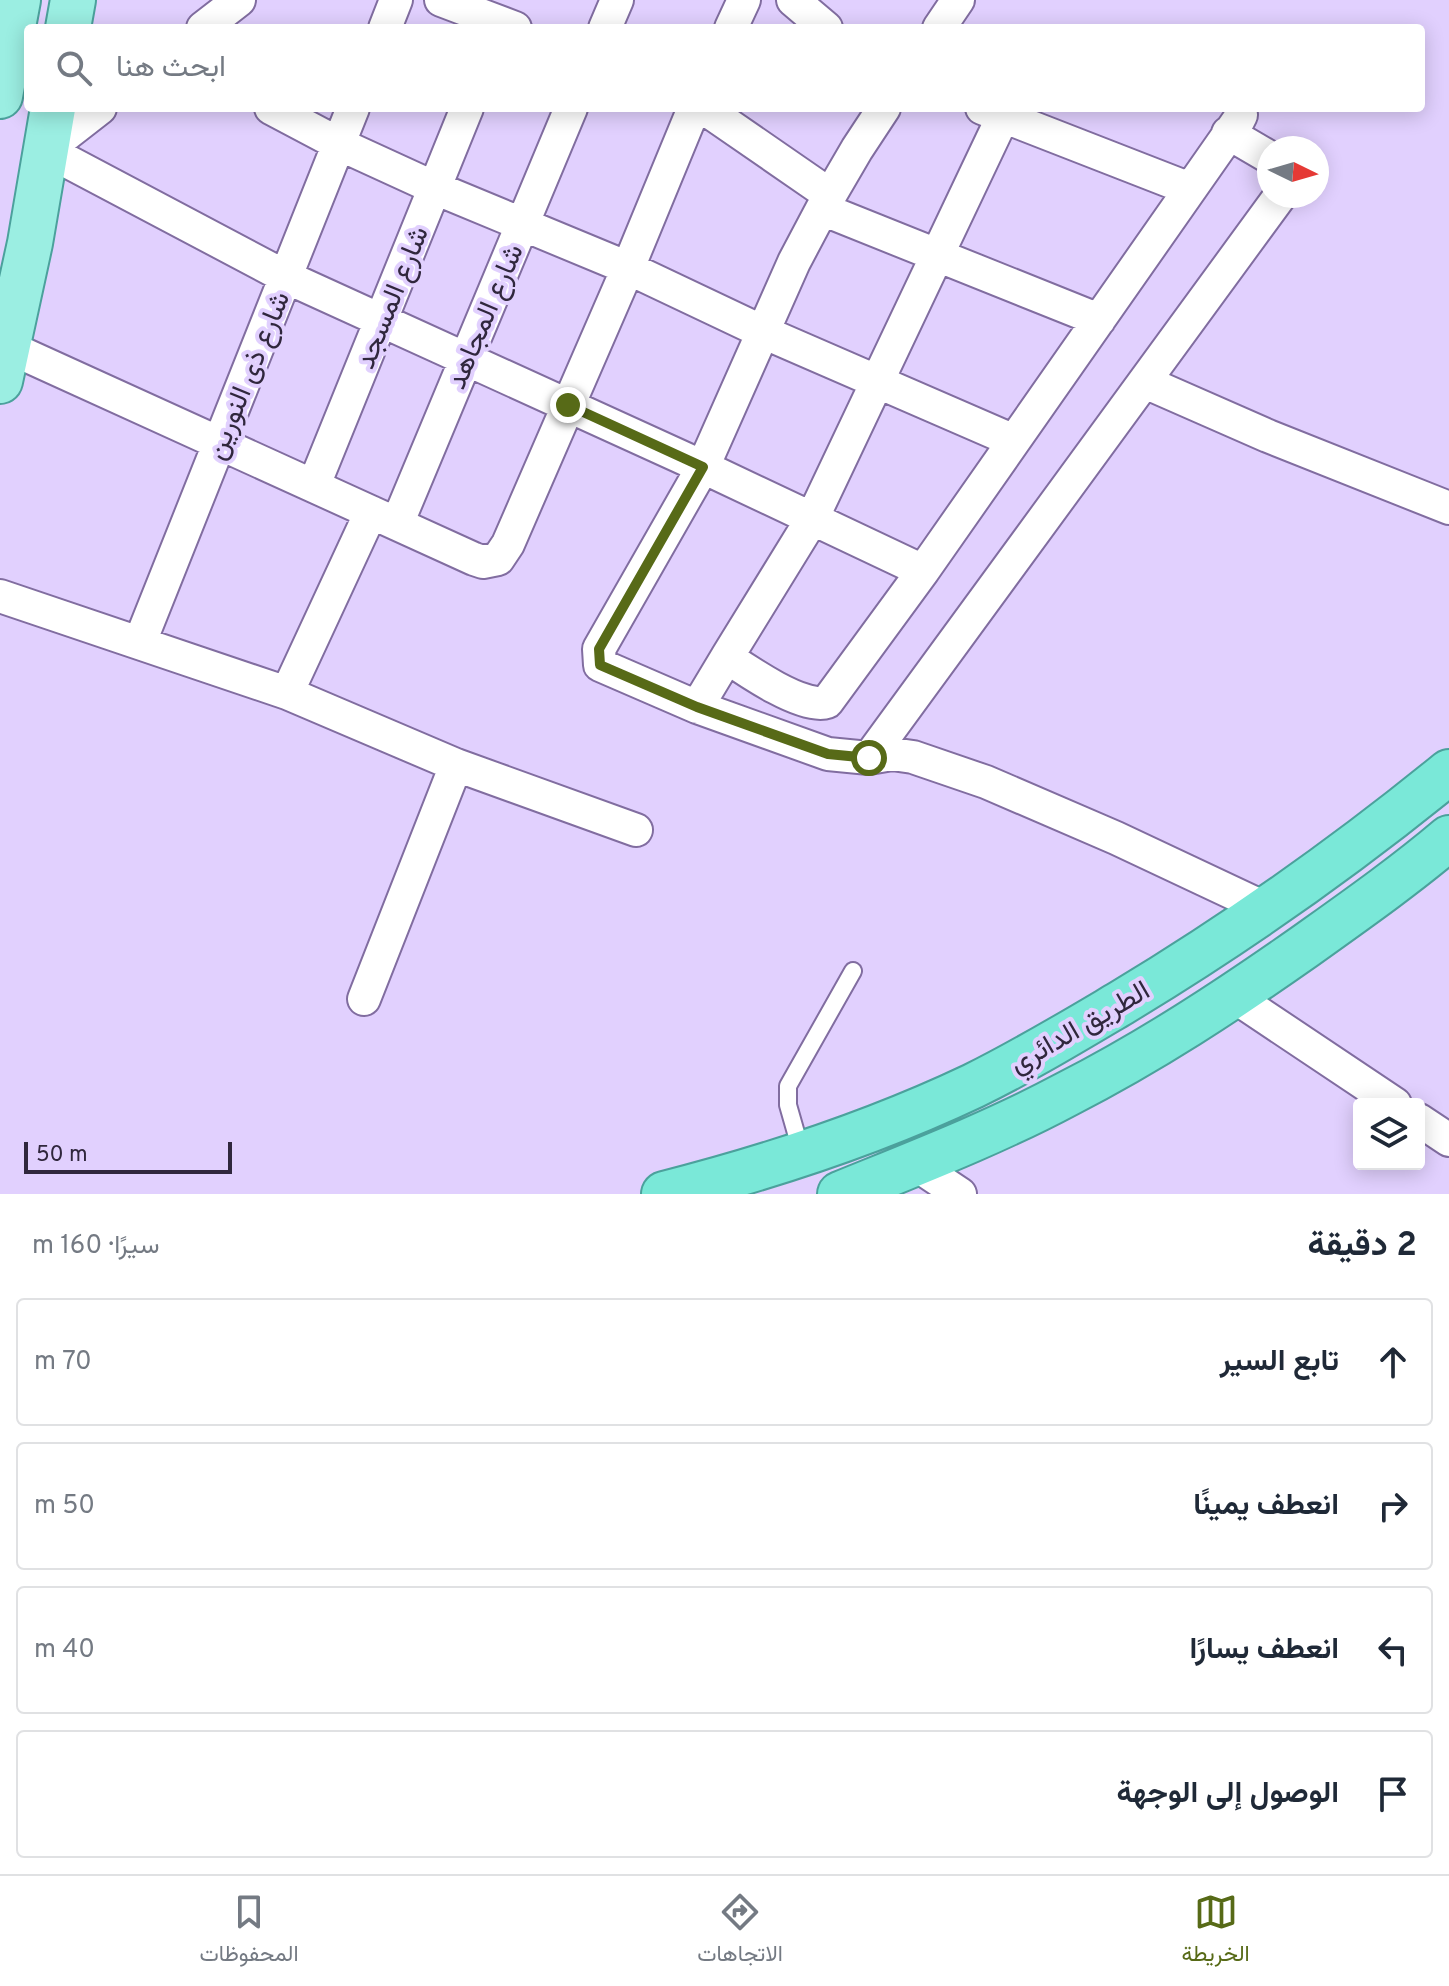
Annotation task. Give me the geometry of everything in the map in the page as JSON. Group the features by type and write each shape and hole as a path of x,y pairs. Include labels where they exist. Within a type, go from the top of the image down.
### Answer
{"highway":[{"name":"الطريق الدائري","path":"664,1194 802,1155 971,1087 1042,1051 1194,960 1269,910 1449,772"},
{"name":"الطريق الدائري","path":"840,1194 915,1164 1067,1095 1158,1044 1235,997 1412,869 1449,838"}],"main road":[{"path":"0,96 18,0"},
{"path":"69,24 73,0"},
{"path":"4,364 52,112"}],"street":[{"path":"208,24 239,0"},
{"path":"387,24 396,0"},
{"path":"441,0 507,20"},
{"path":"607,24 617,0"},
{"path":"733,24 744,0"},
{"path":"793,0 821,24"},
{"path":"942,24 958,0"},
{"path":"95,112 46,150 286,277 923,571"},
{"path":"279,112 435,188 628,268 763,332 1014,441"},
{"name":"شارع ذى النورين","path":"140,642 351,112"},
{"name":"شارع المسجد","path":"314,485 465,112"},
{"name":"شارع المجاهد","path":"287,693 384,518 466,359 569,112"},
{"path":"4,364 220,442 474,559 483,562 498,559 508,544 692,112"},
{"path":"709,112 826,202 1099,320"},
{"path":"882,112 826,202 794,262 703,467 599,649 598,660 605,669 697,707 828,754 869,758 892,754 913,757 986,782 1116,838 1269,910"},
{"path":"697,707 812,519 938,253 998,112"},
{"path":"1000,112 1190,189"},
{"path":"727,657 803,701 827,702 1099,320 1234,121 1257,145"},
{"path":"869,758 1271,208"},
{"path":"1145,382 1268,436 1449,508"},
{"path":"0,596 287,693 456,765 636,830"},
{"path":"364,999 456,765"},
{"path":"1235,997 1386,1098"},
{"path":"1425,1124 1449,1140"},
{"path":"915,1164 960,1194"}],"lane":[{"path":"802,1155 788,1105 788,1086 853,971"}],"route":[{"path":"568,405 703,467 599,649 600,665 697,707 828,754 869,758"}]}
